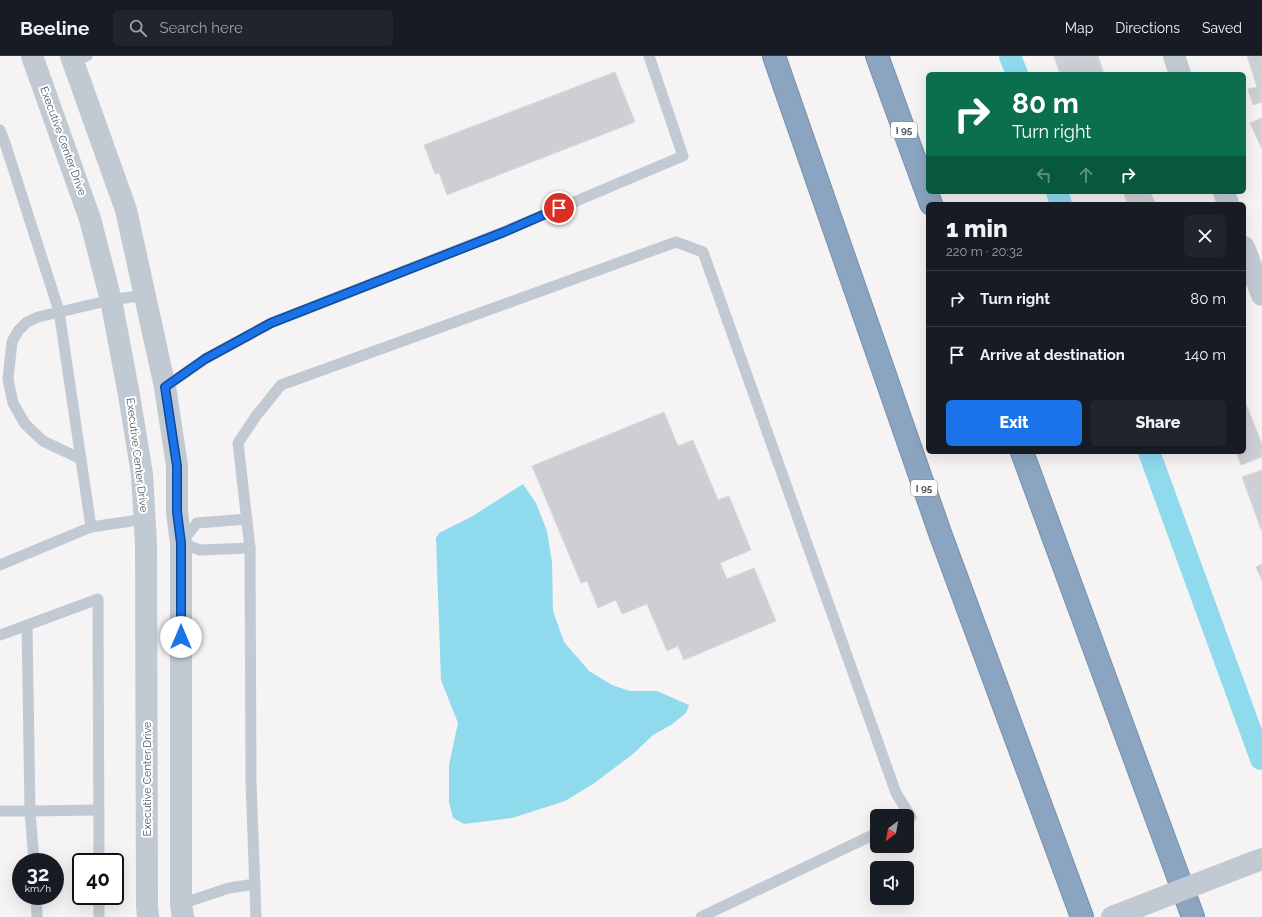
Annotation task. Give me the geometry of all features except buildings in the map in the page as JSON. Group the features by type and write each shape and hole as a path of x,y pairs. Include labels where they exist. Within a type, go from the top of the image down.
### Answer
{"highway":[{"name":"I 95","path":"774,56 940,533 1082,917"},
{"name":"I 95","path":"876,56 926,191"},
{"path":"1023,454 1193,917"}],"street":[{"name":"Executive Center Drive","path":"32,56 90,219 111,300 142,474 146,544 148,911"},
{"path":"1174,56 1179,72"},
{"path":"77,58 126,210 165,387 177,466 177,512 181,543 182,911 148,911"},
{"path":"1246,252 1262,295"},
{"path":"146,544 181,543"},
{"path":"1112,917 1254,862"}],"lane":[{"path":"165,387 205,359 271,323 504,232 683,156 649,56"},
{"path":"0,130 60,311 91,527"},
{"path":"256,917 251,782 250,548 238,443 256,416 281,385 676,242 703,252 896,793 905,809"},
{"path":"81,459 43,440 25,424 13,403 8,379 12,342 18,331 27,322 38,317 111,300 145,295"},
{"path":"247,518 197,523 181,543 200,550 250,548"},
{"path":"0,565 91,527 145,519"},
{"path":"0,635 98,599 99,853"},
{"path":"27,625 30,810 33,853"},
{"path":"0,811 99,810"},
{"path":"701,917 870,836"},
{"path":"182,911 229,888 255,884"},
{"path":"36,905 37,917"},
{"path":"99,905 99,917"}],"water":[{"path":"523,484 536,503 547,531 552,562 553,611 564,642 589,671 612,685 630,691 657,691 689,705 686,713 671,725 653,735 633,754 593,784 565,801 512,818 464,824 453,818 449,802 449,765 458,723 441,680 436,538 439,533 471,517"}],"waterway":[{"path":"1010,56 1016,72"},
{"path":"1058,194 1060,202"},
{"path":"1150,454 1261,759"}],"route":[{"path":"181,637 181,543 177,512 177,466 165,387 205,359 271,323 504,232 559,208"}]}
